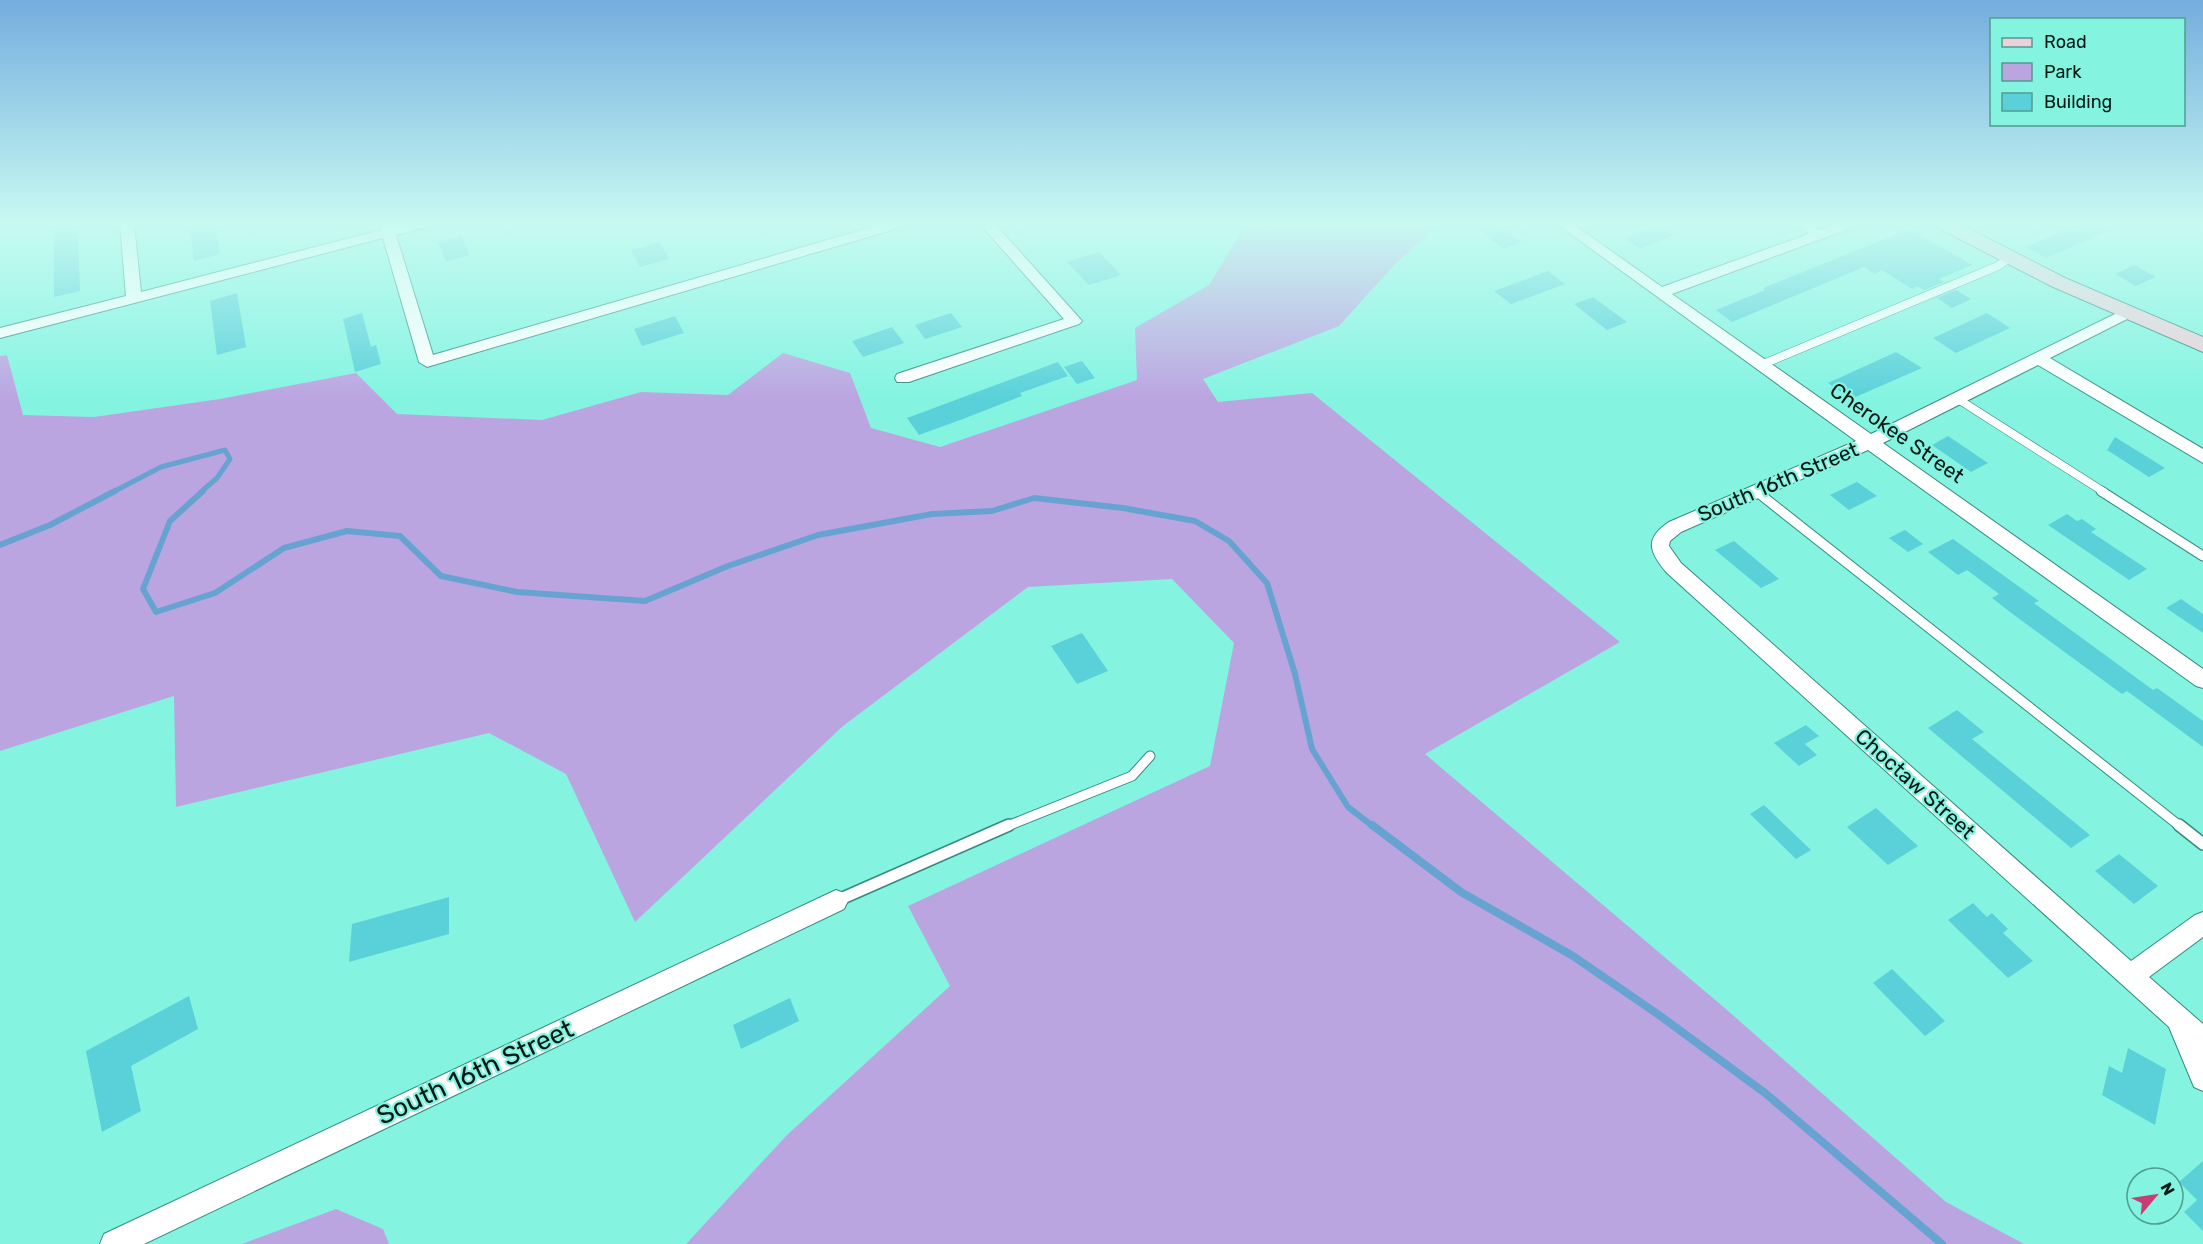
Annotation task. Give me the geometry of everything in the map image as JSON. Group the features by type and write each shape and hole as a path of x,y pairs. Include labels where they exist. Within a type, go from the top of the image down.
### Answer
{"street":[{"path":"132,282 134,298"},
{"path":"0,333 192,282"},
{"path":"404,282 428,362 700,282"},
{"path":"903,378 1074,321 1039,282"},
{"name":"Cherokee Street","path":"1644,282 1872,441 2203,680"},
{"path":"1659,293 1689,282"},
{"path":"2059,282 2203,345"},
{"name":"South 16th Street","path":"1659,544 1663,534 1675,527 1872,441 2128,313"},
{"path":"2040,359 2203,457"},
{"name":"Choctaw Street","path":"1659,544 1663,556 1674,568 2203,1041"},
{"name":"South 16th Street","path":"114,1244 836,901"},
{"path":"2130,976 2203,923"},
{"name":"Choctaw Street","path":"2177,1018 2203,1078"}],"lane":[{"path":"1761,365 1960,282"},
{"path":"1958,399 2203,556"},
{"path":"1756,491 2203,844"},
{"path":"836,901 1000,829 1132,776 1150,756"}],"green space":[{"path":"1211,282 1379,282 1339,326 1203,379 1218,402 1312,393 1620,642 1425,754 1727,1010 1946,1202 2024,1244 686,1244 787,1135 950,986 908,906 1210,766 1234,643 1172,579 1028,587 843,726 635,922 566,774 489,733 176,807 174,696 0,751 0,356 7,355 23,415 94,417 220,399 356,373 397,414 542,420 641,392 728,395 783,353 850,373 871,428 940,447 1137,380 1135,328"},
{"path":"336,1209 383,1229 389,1244 242,1244"}],"building":[{"path":"54,282 80,282 80,291 54,297"},
{"path":"1518,282 1562,282 1565,284 1511,304 1494,291"},
{"path":"1778,282 1828,282 1732,322 1716,310 1765,290 1763,288"},
{"path":"1901,282 1944,282 1924,290 1917,286 1912,289"},
{"path":"2129,282 2145,282 2136,286"},
{"path":"1956,290 1971,299 1952,308 1937,298"},
{"path":"237,293 246,347 217,355 210,301"},
{"path":"1593,297 1627,322 1607,330 1574,304"},
{"path":"362,313 371,347 376,345 381,364 355,372 343,319"},
{"path":"951,313 962,327 925,339 915,325"},
{"path":"1987,313 2010,328 1956,353 1933,338"},
{"path":"675,316 684,333 642,346 634,329"},
{"path":"892,327 904,343 863,357 852,341"},
{"path":"1896,352 1922,368 1851,399 1828,383"},
{"path":"1082,361 1095,378 1077,384 1064,367"},
{"path":"1058,362 1068,376 1020,393 1022,396 963,419 919,435 907,418"},
{"path":"1948,436 1988,463 1971,472 1932,445"},
{"path":"2115,437 2165,468 2149,477 2107,450"},
{"path":"1857,482 1877,496 1849,510 1830,495"},
{"path":"2067,514 2077,521 2082,519 2096,529 2091,532 2147,569 2129,580 2048,525"},
{"path":"1905,530 1923,544 1908,552 1889,538"},
{"path":"1953,539 2039,601 2034,603 2153,690 2157,688 2203,721 2203,747 2127,691 2122,694 2014,615 1992,598 1999,594 1967,570 1958,575 1928,552"},
{"path":"1734,541 1779,579 1761,588 1715,550"},
{"path":"2181,599 2203,614 2203,633 2166,608"},
{"path":"1082,633 1108,671 1077,684 1051,646"},
{"path":"1957,710 1984,732 1972,739 2090,835 2071,848 1928,728"},
{"path":"1806,725 1819,736 1805,744 1817,755 1799,766 1774,743"},
{"path":"1764,805 1811,850 1796,859 1750,814"},
{"path":"1876,808 1918,846 1888,865 1847,827"},
{"path":"2119,854 2158,886 2134,904 2095,871"},
{"path":"449,897 449,934 349,962 352,924"},
{"path":"1973,903 1987,917 1992,913 2008,929 2003,933 2033,961 2008,978 1948,920"},
{"path":"1892,969 1945,1021 1925,1036 1873,983"},
{"path":"189,996 198,1029 131,1066 141,1111 102,1132 86,1051"},
{"path":"790,998 799,1021 741,1049 733,1025"},
{"path":"2128,1048 2166,1069 2155,1125 2102,1095 2109,1066 2122,1073"},
{"path":"2203,1161 2203,1231 2185,1213 2197,1200 2185,1188 2185,1177"}],"waterway":[{"path":"113,492 161,467 225,450 230,459 217,478 201,492"},
{"path":"0,545 50,525 115,491"},
{"path":"203,491 170,521 143,589 156,612 215,593 284,548 347,531 400,536 441,576 517,592 645,601 728,566 818,535 932,514 992,511 1034,498 1123,508 1195,521 1229,541 1267,583 1295,674 1312,749 1348,807 1374,827"},
{"path":"1372,825 1461,892 1573,956 1659,1015 1765,1093 1942,1244"}]}
